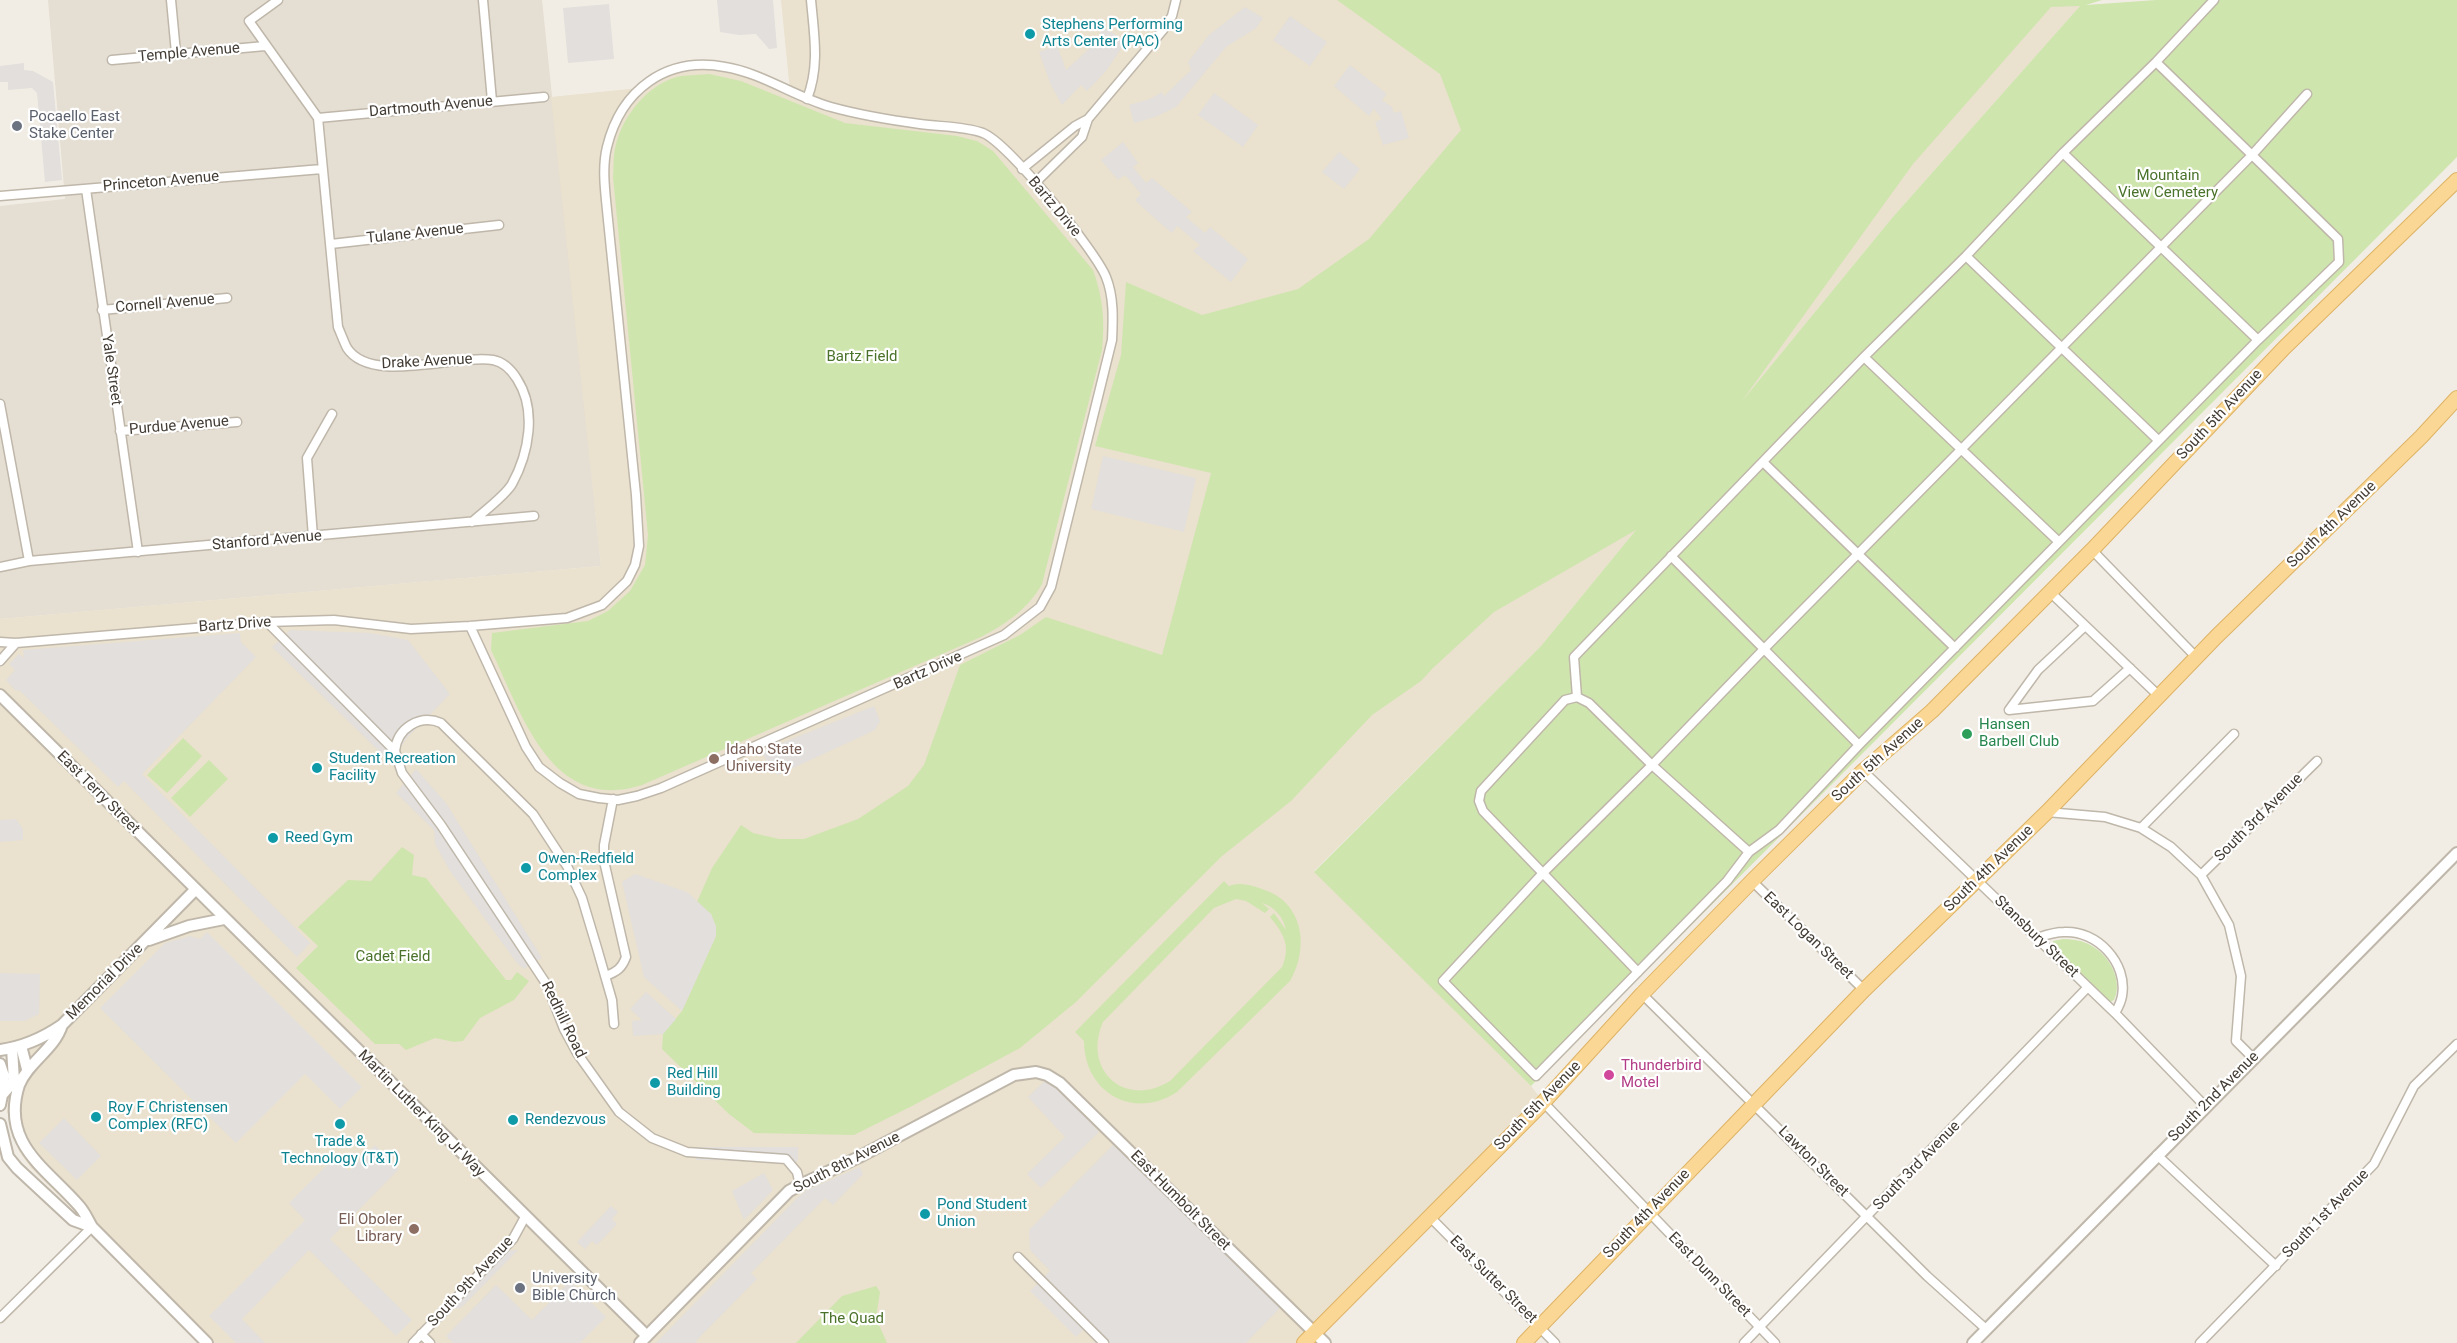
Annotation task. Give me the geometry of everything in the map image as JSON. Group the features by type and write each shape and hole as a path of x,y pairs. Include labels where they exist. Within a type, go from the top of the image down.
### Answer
{"main road":[{"name":"South 5th Avenue","path":"1309,1338 1544,1103 1642,994 1752,881 1863,771 1932,711 2092,550 2284,348 2457,180"},
{"name":"South 4th Avenue","path":"1524,1343 1864,990 2047,812 2197,657 2457,399"}],"street":[{"path":"171,0 176,53"},
{"path":"278,0 249,21 318,118"},
{"path":"483,0 492,101"},
{"path":"807,99 816,63 811,0"},
{"path":"1022,169 1075,126 1088,119 1163,30 1172,16 1176,0"},
{"path":"1577,697 1574,657 2214,0"},
{"name":"Temple Avenue","path":"112,60 265,46"},
{"path":"2156,62 2252,155 2338,239 2339,262 2158,440 1859,745 1779,830 1749,852 1727,881 1536,1076 1443,981 1543,873 2252,155 2307,94"},
{"name":"Bartz Drive","path":"0,642 16,643 267,622 334,620 411,629 470,626 567,618 602,605 615,594 627,581 635,565 639,546 605,174 607,148 616,122 639,88 658,74 679,67 701,64 726,67 807,99 860,115 963,128 984,134 1000,145 1035,183 1087,246 1106,277 1113,316 1107,365 1051,587 1040,607 1004,636 661,788 637,796 613,799 579,794 539,767 526,747 470,626"},
{"name":"Dartmouth Avenue","path":"318,118 544,97"},
{"name":"Drake Avenue","path":"318,118 339,327 348,350 364,362 387,367 475,359 495,360 511,369 523,389 529,412 527,444 511,486 472,522"},
{"path":"1035,183 1082,137 1088,119"},
{"path":"2063,153 2258,340"},
{"name":"Princeton Avenue","path":"0,196 322,169"},
{"name":"Yale Street","path":"86,189 138,552"},
{"name":"Tulane Avenue","path":"331,244 499,225"},
{"path":"1966,256 2158,440"},
{"name":"Cornell Avenue","path":"102,310 227,298"},
{"path":"1864,357 2059,542"},
{"path":"0,404 29,561"},
{"path":"313,537 307,458 332,414"},
{"name":"Purdue Avenue","path":"120,431 237,422"},
{"path":"1763,462 1955,648"},
{"name":"Stanford Avenue","path":"0,567 29,561 534,516"},
{"path":"2092,550 2197,657"},
{"path":"1671,556 1859,745"},
{"path":"2050,592 2159,696"},
{"name":"Redhill Road","path":"267,622 395,751 402,772 441,825 547,986 564,1029 577,1053 619,1113 652,1138 687,1152 786,1159 797,1172 800,1185"},
{"path":"2085,626 2038,670 2009,710 2093,701 2130,668"},
{"path":"0,661 16,643"},
{"name":"East Terry Street","path":"0,695 195,890"},
{"path":"1638,972 1483,811 1479,801 1481,791 1565,700 1577,697 1589,703 1652,765 1749,852"},
{"path":"395,751 396,740 403,731 419,721 432,719 441,723 532,814 567,866 582,898 612,1000 614,1024"},
{"path":"2140,828 2234,734"},
{"name":"South 3rd Avenue","path":"2201,875 2317,761"},
{"name":"Stansbury Street","path":"1863,771 2115,1013 2205,1106"},
{"path":"605,976 615,973 622,966 626,957 604,861 604,845 613,799"},
{"path":"2047,812 2105,817 2140,828 2171,847 2201,875 2229,925 2241,976 2236,1041 2253,1058"},
{"name":"South 2nd Avenue","path":"1973,1343 2457,853"},
{"name":"East Logan Street","path":"1752,881 1864,990"},
{"name":"Martin Luther King Jr Way","path":"195,890 525,1217 644,1339"},
{"name":"Memorial Drive","path":"0,1050 17,1047 46,1036 62,1025 195,890"},
{"path":"146,942 189,926 224,919"},
{"path":"2037,939 2066,931 2096,940 2110,952 2118,965 2123,983 2122,997 2115,1013"},
{"name":"South 3rd Avenue","path":"1744,1343 2088,987"},
{"name":"Lawton Street","path":"1642,994 1927,1276 1986,1329"},
{"path":"62,1025 59,1034 27,1070 18,1086 13,1111 16,1135 22,1149 30,1160 81,1208 92,1227 201,1341"},
{"name":"South 1st Avenue","path":"2200,1343 2374,1164 2414,1086 2457,1044"},
{"path":"17,1047 27,1070"},
{"path":"1,1100 14,1081 17,1047"},
{"path":"0,1064 4,1076 1,1100"},
{"name":"South 8th Avenue","path":"644,1339 789,1191 911,1131 1001,1080 1029,1072"},
{"name":"East Humbolt Street","path":"1029,1072 1047,1075 1060,1083 1309,1338 1325,1343"},
{"name":"East Dunn Street","path":"1544,1103 1775,1343"},
{"path":"0,1124 8,1157 17,1168 73,1220 92,1227"},
{"path":"2157,1155 2276,1266"},
{"name":"South 9th Avenue","path":"413,1343 513,1239 525,1217"},
{"name":"East Sutter Street","path":"1430,1217 1555,1343"},
{"path":"0,1318 92,1227"},
{"path":"1018,1257 1104,1343"},
{"path":"421,1334 430,1343"}],"shaded area":[{"path":"48,0 542,0 601,566 0,619 0,206 65,199"},
{"path":"717,0 773,0 777,48 769,49 756,34 739,35 720,32"},
{"name":"Idaho State University","path":"781,0 2080,0 2081,5 1892,218 1541,646 1314,871 1531,1086 1544,1103 1304,1343 207,1343 31,1168 19,1151 7,1112 12,1049 0,1050 0,619 601,566 551,97 639,88 679,67 726,67 790,91"},
{"path":"609,4 614,59 568,63 563,8"},
{"path":"1245,7 1263,18 1256,28 1226,47 1176,107 1155,117 1134,123 1129,105 1150,99 1162,92 1164,96 1191,70 1188,62 1209,35"},
{"path":"1290,16 1327,42 1310,66 1273,40"},
{"path":"1104,28 1126,41 1106,71 1087,91 1081,85 1062,105 1051,85 1039,52 1057,45 1066,70 1089,49"},
{"path":"24,63 24,70 33,71 53,82 62,180 45,182 37,93 32,88 8,90 8,82 0,82 0,66"},
{"path":"1350,65 1387,94 1382,100 1392,107 1394,113 1401,111 1409,138 1383,145 1375,122 1382,119 1374,109 1369,116 1334,86"},
{"path":"1214,93 1258,125 1243,147 1198,115"},
{"path":"1123,142 1138,163 1133,167 1146,183 1152,178 1192,212 1186,217 1205,233 1210,227 1248,259 1231,282 1193,251 1200,245 1177,226 1172,233 1135,200 1141,194 1125,175 1118,180 1101,160"},
{"path":"1339,152 1360,169 1344,189 1322,172"},
{"path":"1103,456 1196,478 1184,532 1091,509"},
{"path":"290,630 370,633 408,640 450,694 406,739 391,763 272,647"},
{"path":"240,633 241,642 256,657 142,774 310,943 297,957 124,781 118,787 6,680 15,670 9,664 19,654 24,658 23,650"},
{"path":"874,706 880,721 875,730 778,775 770,770 762,751"},
{"path":"416,769 446,803 542,958 524,969 517,963 450,871 435,844 434,830 396,793"},
{"path":"16,819 23,829 23,840 0,842 0,820"},
{"path":"635,874 687,892 711,914 716,926 716,936 682,1011 644,977 622,882"},
{"path":"207,932 362,1087 340,1109 305,1074 236,1143 100,1008 165,943 190,936 200,939"},
{"path":"0,973 40,974 39,1014 25,1021 0,1021"},
{"path":"646,992 676,1019 663,1034 633,1036 632,1021 642,1020 630,1009"},
{"path":"1048,1078 1099,1132 1041,1188 1027,1174 1065,1137 1028,1097"},
{"path":"64,1118 101,1156 77,1180 39,1143"},
{"path":"1115,1143 1280,1308 1246,1343 1094,1343 1098,1338 1086,1327 1076,1337 1030,1291 1050,1271 1030,1250 1029,1230"},
{"path":"375,1145 399,1169 330,1239 412,1320 396,1336 309,1250 242,1319 265,1343 236,1343 209,1316 305,1220 289,1203 335,1157 349,1171"},
{"path":"696,1147 798,1147 798,1160 789,1169 781,1161 696,1160"},
{"path":"860,1167 863,1174 833,1205 825,1198 751,1273 757,1279 696,1341 697,1343 656,1343 796,1199 807,1190"},
{"path":"764,1173 773,1190 744,1220 732,1191"},
{"path":"611,1206 618,1212 612,1219 617,1224 597,1245 592,1241 585,1249 577,1242"},
{"path":"518,1250 461,1308 436,1310 495,1252"},
{"path":"570,1281 606,1317 580,1343 453,1343 446,1336 496,1285 532,1320"}],"green space":[{"name":"Mountain View Cemetery","path":"1337,0 2102,0 2086,5 2156,0 2457,0 2457,157 1531,1086 1314,872 1541,646 1636,530 1494,612 1421,681 1372,715 1291,801 1222,856 1076,1002 1020,1048 854,1135 754,1133 729,1114 662,1049 663,1034 682,1011 716,936 711,914 697,902 712,868 741,825 753,833 779,839 804,839 858,819 908,786 924,765 960,665 1020,635 1046,617 1162,655 1211,473 1095,446 1121,355 1126,282 1202,315 1298,289 1369,239 1461,130 1440,74","holes":["2080,6 1892,218 1742,401 1913,164 2051,7"]},
{"name":"Bartz Field","path":"709,74 741,81 845,123 957,136 977,141 993,151 1093,270 1102,309 1102,350 1042,584 1023,608 1008,621 981,637 642,785 611,790 584,785 562,772 544,752 528,728 491,650 492,633 588,621 608,611 630,591 645,565 648,535 613,177 614,152 623,125 647,94 669,80 681,76"},
{"path":"183,738 202,756 167,793 147,775"},
{"path":"209,760 228,779 190,817 171,798"},
{"name":"Cadet Field","path":"402,847 414,855 412,875 426,878 506,980 511,980 517,972 529,981 514,1000 480,1018 463,1041 454,1042 435,1038 406,1050 399,1044 375,1044 296,968 318,946 298,927 348,880 371,881"},
{"path":"1224,881 1229,886 1249,885 1276,895 1294,914 1301,940 1300,954 1290,981 1177,1092 1160,1100 1144,1103 1128,1102 1114,1096 1092,1075 1086,1059 1084,1041 1075,1032","holes":["1236,899 1246,901 1265,913 1269,909 1262,903 1267,905 1275,910 1283,921 1286,930 1274,913 1270,917 1285,941 1286,953 1282,967 1170,1081 1153,1088 1138,1090 1123,1087 1112,1080 1103,1069 1098,1055 1098,1039 1103,1022 1214,908"]},
{"path":"2063,939 2086,943 2101,952 2107,959 2117,983 2114,1000 2110,1002 2052,945 2053,941"},
{"name":"The Quad","path":"876,1286 880,1292 876,1318 887,1343 796,1343 842,1296"}],"place":[{"name":"Stephens Performing Arts Center (PAC)","path":"1030,34"},
{"name":"Pocaello East Stake Center","path":"17,126"},
{"name":"Hansen Barbell Club","path":"1967,734"},
{"name":"Idaho State University","path":"714,759"},
{"name":"Student Recreation Facility","path":"317,768"},
{"name":"Reed Gym","path":"273,838"},
{"name":"Owen-Redfield Complex","path":"526,868"},
{"name":"Thunderbird Motel","path":"1609,1075"},
{"name":"Red Hill Building","path":"655,1083"},
{"name":"Roy F Christensen Complex (RFC)","path":"96,1117"},
{"name":"Rendezvous","path":"513,1120"},
{"name":"Trade & Technology (T&T)","path":"340,1124"},
{"name":"Pond Student Union","path":"925,1214"},
{"name":"Eli Oboler Library","path":"414,1229"},
{"name":"University Bible Church","path":"520,1288"}]}
